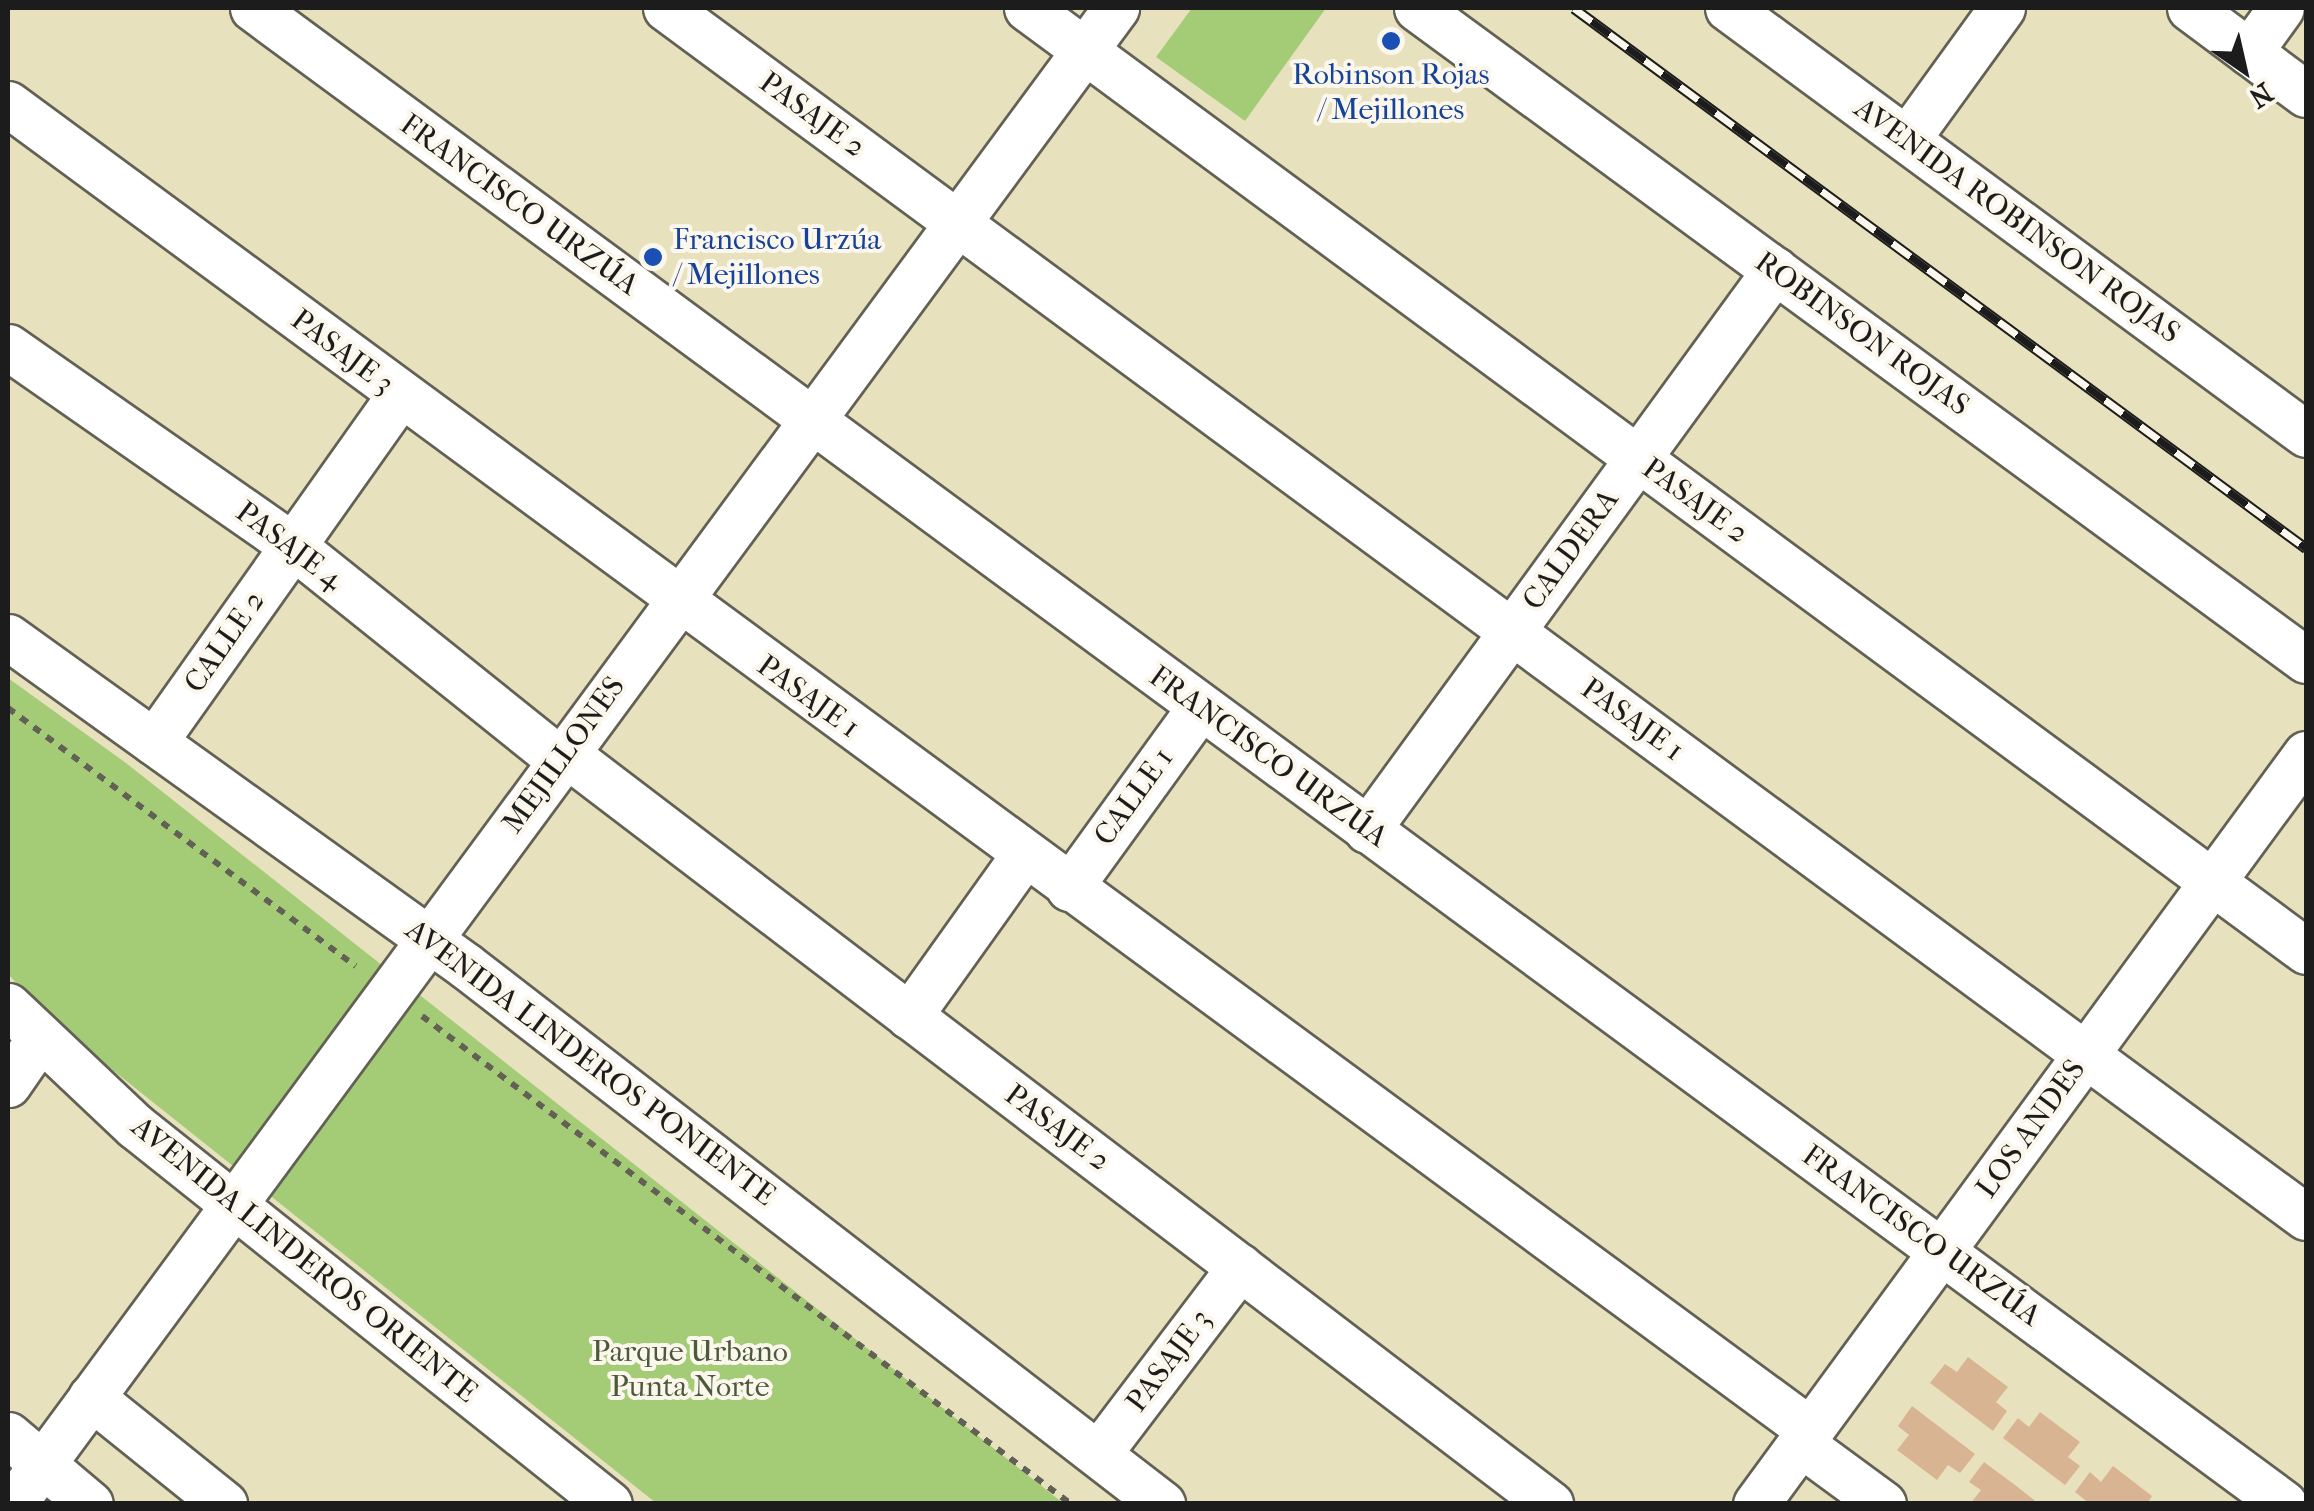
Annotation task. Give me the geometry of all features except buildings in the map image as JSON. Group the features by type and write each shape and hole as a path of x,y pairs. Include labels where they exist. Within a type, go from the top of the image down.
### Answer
{"street":[{"name":"FRANCISCO URZÚA","path":"253,8 2284,1504"},
{"name":"PASAJE 2","path":"666,8 957,222"},
{"path":"1027,8 1084,50"},
{"name":"MEJILLONES","path":"13,1504 1116,8"},
{"name":"ROBINSON ROJAS","path":"1417,8 2306,660"},
{"name":"AVENIDA ROBINSON ROJAS","path":"1728,8 2306,434"},
{"path":"1907,139 2002,8"},
{"path":"2190,8 2306,94"},
{"path":"2249,52 2282,8"},
{"name":"PASAJE 2","path":"1084,50 2306,951"},
{"name":"PASAJE 3","path":"8,104 677,601"},
{"name":"PASAJE 1","path":"957,222 2306,1217"},
{"name":"CALDERA","path":"1367,830 1775,270"},
{"name":"PASAJE 4","path":"8,347 293,546 562,756"},
{"name":"CALLE 2","path":"154,742 400,395"},
{"name":"PASAJE 1","path":"677,601 1805,1436 1883,1504"},
{"name":"AVENIDA LINDEROS PONIENTE","path":"8,638 429,938 1162,1504"},
{"name":"CALLE 1","path":"1068,888 1200,706"},
{"name":"LOS ANDES","path":"1756,1504 2306,754"},
{"name":"PASAJE 2","path":"562,756 1550,1504"},
{"path":"909,1016 1024,855"},
{"name":"AVENIDA LINDEROS ORIENTE","path":"8,1006 39,1039 234,1204 609,1504"},
{"path":"8,1084 39,1039"},
{"name":"PASAJE 3","path":"1098,1454 1240,1267"},
{"path":"91,1397 224,1504"},
{"path":"8,1435 90,1504"}],"path":[{"path":"8,708 1072,1504"}],"green space":[{"path":"1192,8 1326,8 1245,121 1156,57"},
{"name":"Parque Urbano Punta Norte","path":"8,678 126,763 1063,1503 656,1503 56,1025 8,974"}],"railway":[{"path":"1574,8 2306,548"}],"place":[{"name":"Robinson Rojas / Mejillones","path":"1391,41"},
{"name":"Francisco Urzúa / Mejillones","path":"653,257"}]}
